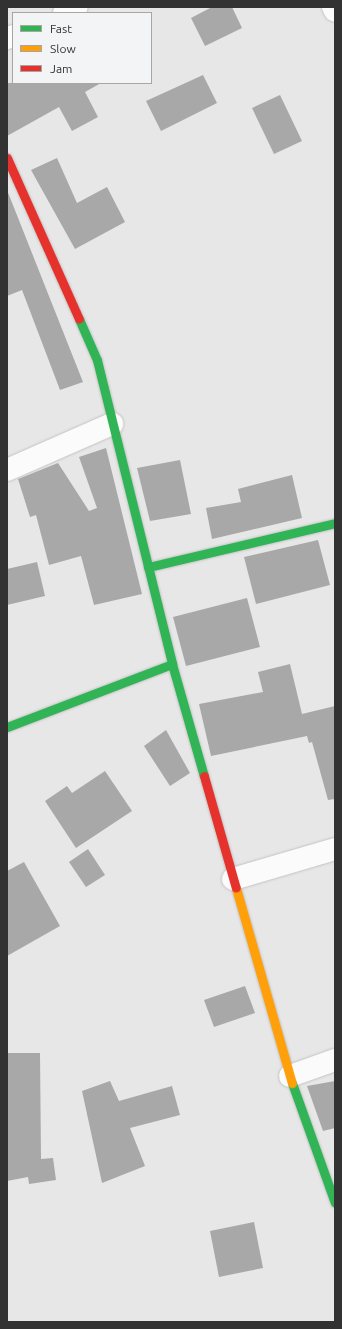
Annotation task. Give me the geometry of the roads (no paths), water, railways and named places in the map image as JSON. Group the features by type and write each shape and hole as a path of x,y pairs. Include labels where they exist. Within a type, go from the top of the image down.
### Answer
{"street":[{"path":"66,12 77,7"},
{"path":"333,7 335,11"},
{"path":"7,158 97,360 172,664 290,1076 335,1203"},
{"path":"7,470 112,424"},
{"path":"148,567 335,523"},
{"path":"7,727 172,664"},
{"path":"233,878 335,849"},
{"path":"290,1076 335,1060"}]}
